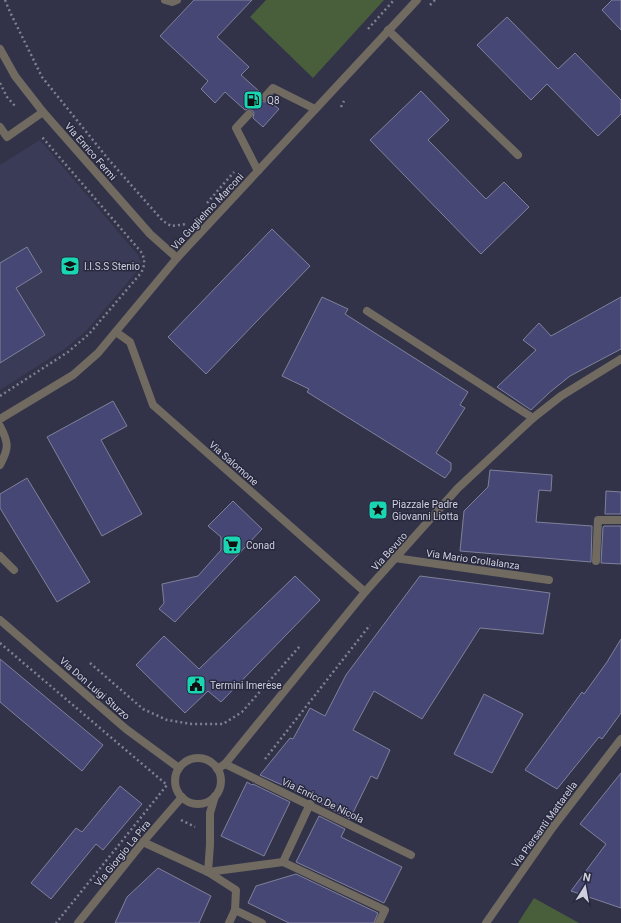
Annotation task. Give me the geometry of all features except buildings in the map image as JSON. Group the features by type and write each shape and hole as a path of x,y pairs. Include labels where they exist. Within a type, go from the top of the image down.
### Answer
{"street":[{"path":"165,0 172,2 177,0"},
{"name":"Via Guglielmo Marconi","path":"0,419 73,376 98,353 177,258 417,0"},
{"path":"388,30 518,155"},
{"name":"Via Enrico Fermi","path":"0,49 15,76 43,112 150,234 177,258"},
{"path":"265,97 273,88 315,108"},
{"path":"0,127 6,137 43,112"},
{"path":"249,114 236,128 258,171"},
{"path":"367,311 533,418"},
{"name":"Via Salomone","path":"116,332 130,342 153,405 365,592"},
{"name":"Via Bevuto","path":"217,769 225,764 365,592 458,488 533,418 561,396 621,359"},
{"path":"0,426 7,439 7,452 0,465"},
{"path":"596,561 598,520 621,520"},
{"path":"0,556 14,570"},
{"name":"Via Mario Crollalanza","path":"395,558 549,580"},
{"name":"Via Don Luigi Sturzo","path":"0,620 126,729 178,768"},
{"name":"Via Piersanti Mattarella","path":"486,923 553,827 621,739"},
{"path":"208,872 210,812 215,796 219,790 220,776 212,763 198,758 191,759 178,768 175,783 177,791 182,797 188,801 202,803 215,796"},
{"name":"Via Enrico De Nicola","path":"225,764 310,804 411,855"},
{"name":"Via Giorgio La Pira","path":"78,923 143,842 182,797"},
{"path":"283,862 310,804"},
{"path":"143,842 208,872 236,890 235,910 229,923"},
{"path":"208,872 283,862 385,910 379,923"},
{"path":"235,910 262,923"}],"path":[{"path":"5,0 42,77 109,160 163,221 171,226 187,225 192,219"},
{"path":"0,83 7,97 15,106"},
{"path":"0,396 68,352 89,334 141,273 145,266 142,253 42,137"},
{"path":"203,207 234,172"},
{"path":"265,759 370,625"},
{"path":"90,663 143,709 167,720 192,724 223,724 242,712 305,641"},
{"path":"0,643 167,785 56,923"},
{"path":"180,820 195,827"}],"shaded area":[{"name":"I.I.S.S Stenio","path":"40,140 138,255 141,264 139,269 87,330 66,348 0,390 0,165"}],"green space":[{"path":"266,0 384,0 313,78 250,17"},
{"path":"534,898 579,923 518,923"}],"place":[{"name":"Q8","path":"253,100"},
{"name":"I.I.S.S Stenio","path":"70,266"},
{"name":"Piazzale Padre Giovanni Liotta","path":"378,510"},
{"name":"Conad","path":"232,545"},
{"name":"Termini Imerese","path":"196,685"}]}
